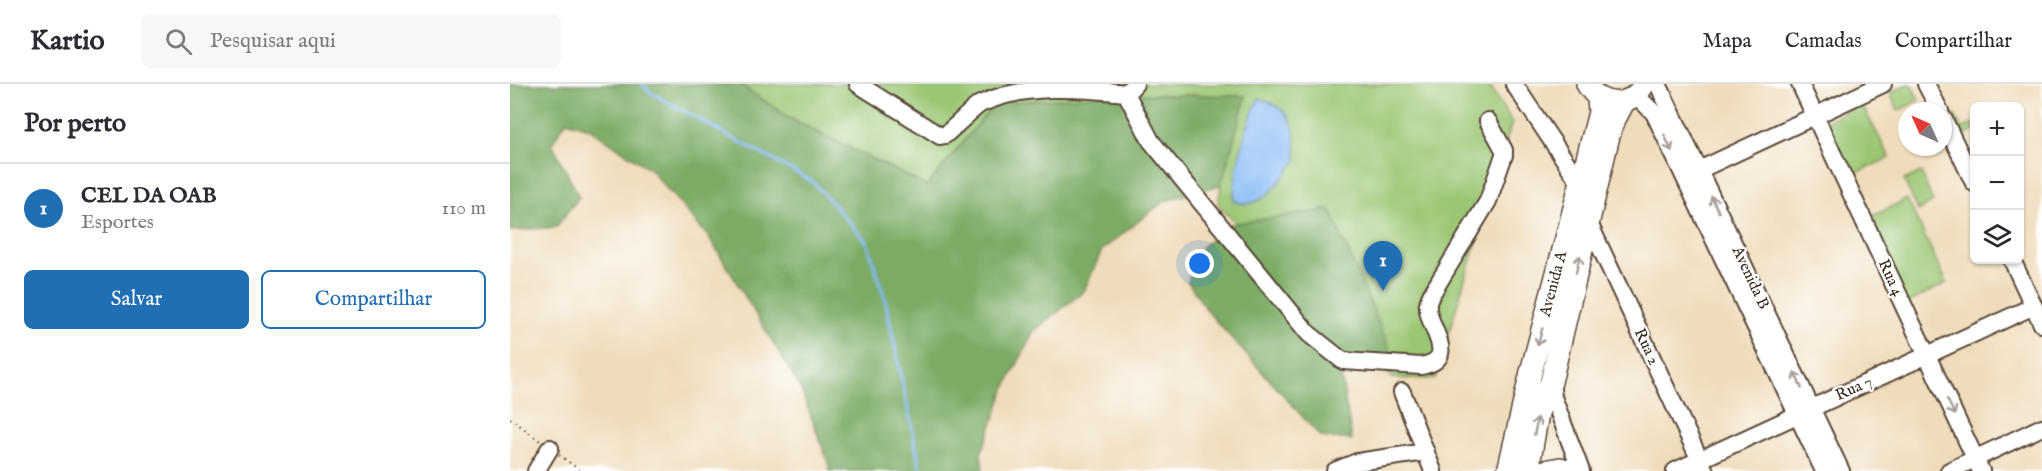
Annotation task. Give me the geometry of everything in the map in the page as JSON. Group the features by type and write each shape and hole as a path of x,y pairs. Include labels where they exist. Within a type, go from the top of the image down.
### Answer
{"main road":[{"name":"Avenida A","path":"1508,471 1599,112 1593,91"},
{"path":"1593,91 1610,102 1635,94"},
{"name":"Avenida A","path":"1551,382 1611,127 1635,94"},
{"path":"1528,471 1538,413 1551,382"},
{"path":"1544,471 1560,468 1569,471"}],"street":[{"path":"858,84 940,136 945,135 981,104 1010,90 1058,86 1131,89 1151,141 1309,334 1343,361 1421,366 1438,359 1441,353 1427,304 1488,201 1504,155 1504,150 1488,121"},
{"path":"1514,84 1580,183"},
{"name":"Avenida B","path":"1659,84 1699,170 1804,412 1824,471"},
{"name":"Rua 4","path":"1800,84 1978,465"},
{"path":"1699,170 1883,84"},
{"path":"1926,84 1935,102"},
{"name":"Avenida B","path":"1635,94 1653,113 1804,412 1841,471"},
{"path":"1952,137 1970,175"},
{"name":"Rua 2","path":"1580,183 1587,222 1702,465"},
{"path":"2014,264 2042,324"},
{"name":"Rua 7","path":"1674,471 1702,465 1804,412 2034,306"},
{"name":"Avenida A","path":"1551,382 1553,397 1581,471"},
{"path":"1402,392 1433,471"},
{"path":"1949,471 1978,465 2042,427"},
{"path":"536,471 550,448"},
{"path":"1335,471 1358,462 1426,452"}],"green space":[{"path":"510,84 739,84 793,120 927,186 995,103 1130,94 1246,96 1221,185 1164,201 1102,250 1084,291 1034,331 1006,386 981,454 983,471 829,471 829,465 800,387 711,240 651,170 589,128 566,121 552,143 579,197 556,227 510,231"},
{"path":"739,84 1488,84 1512,122 1435,379 1393,378 1218,205 1221,185 1245,97 995,103 927,186 793,120"},
{"path":"1911,84 1919,100 1898,102 1898,111 1890,93"},
{"path":"1861,103 1890,158 1848,176 1823,123"},
{"path":"1955,115 1962,129 1970,125 1970,133 1957,139 1952,130 1952,117"},
{"path":"1921,172 1933,202 1918,211 1904,180"},
{"path":"1907,199 1947,283 1906,304 1866,219"},
{"path":"1330,209 1396,363 1339,363 1352,440 1321,437 1209,313 1188,282 1202,247 1231,224"}],"water":[{"path":"1259,98 1280,108 1291,121 1295,138 1296,161 1270,193 1253,203 1244,204 1234,201 1234,189 1245,134"}],"waterway":[{"path":"642,84 651,93 813,182 867,242 885,299 921,471"}],"place":[{"name":"CEL DA OAB","path":"1383,291"}]}
